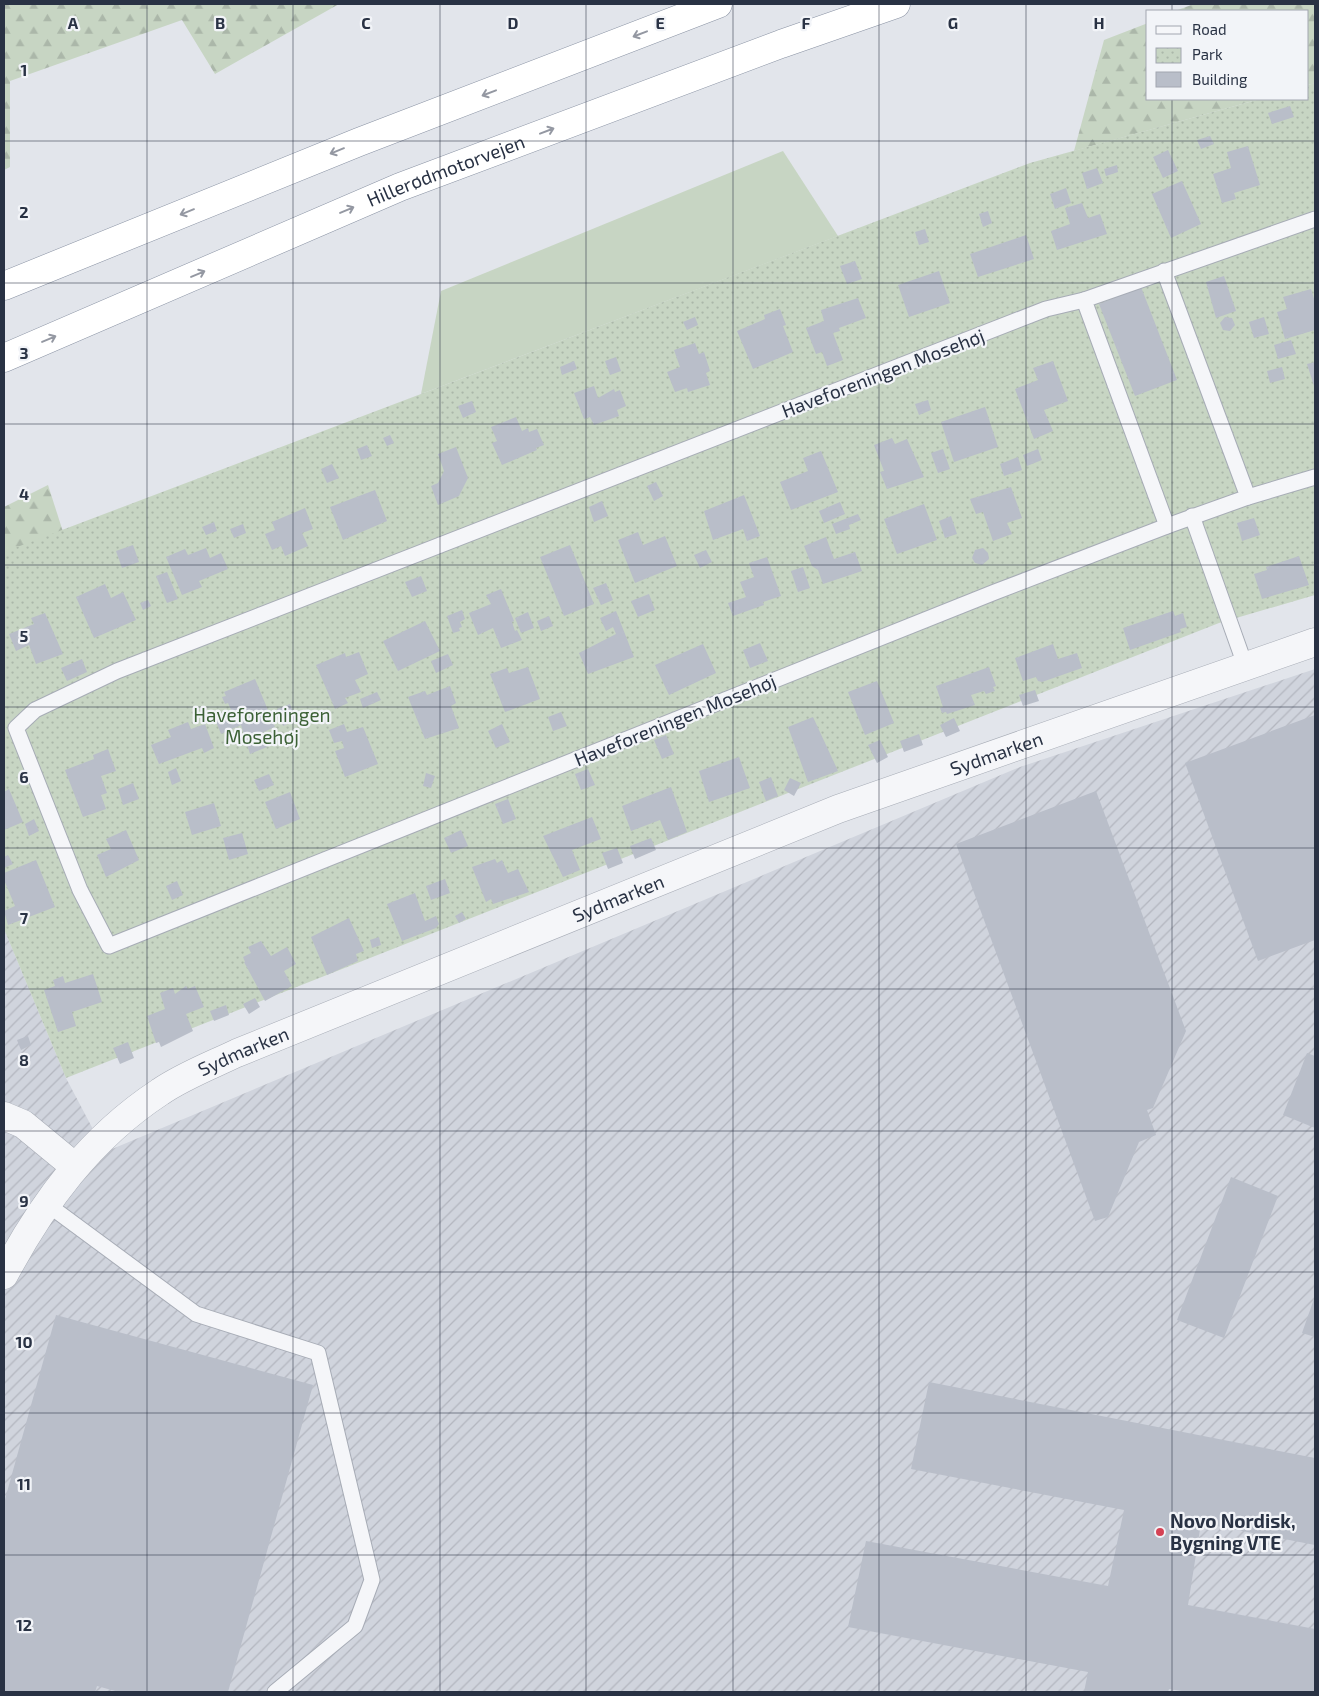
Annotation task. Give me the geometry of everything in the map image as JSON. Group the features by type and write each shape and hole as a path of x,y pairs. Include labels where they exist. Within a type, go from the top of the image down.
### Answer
{"highway":[{"path":"4,286 368,139 718,4"},
{"name":"Hillerødmotorvejen","path":"4,358 400,187 771,47 896,4"}],"street":[{"name":"Sydmarken","path":"4,1275 27,1231 74,1166 116,1125 161,1091 237,1053 838,809 1315,642"},
{"path":"4,1116 23,1124 74,1166"}],"lane":[{"name":"Haveforeningen Mosehøj","path":"1315,219 1084,300 1046,309 117,671 35,710 16,728 80,890 108,946 986,596 1192,516 1315,477"},
{"path":"1164,271 1248,497"},
{"path":"1084,300 1167,526"},
{"path":"1192,516 1245,665"},
{"path":"47,1204 196,1314 318,1353 372,1580 355,1626 276,1692"}],"shaded area":[{"path":"1315,669 1315,1692 4,1692 4,929 66,1078 105,1152 1020,767"}],"green space":[{"path":"4,4 339,4 215,74 182,20 10,81 10,167 4,170"},
{"path":"1194,4 1315,4 1315,83 1309,85 1309,10 1178,10"},
{"path":"1146,24 1146,100 1256,100 1074,151 1104,40"},
{"name":"Haveforeningen Mosehøj","path":"1315,83 1315,595 1219,623 66,1078 4,929 4,552 1030,163 1256,100 1309,100 1309,85"},
{"path":"783,151 838,236 421,394 441,291"},
{"path":"48,485 73,563 4,600 4,507"}],"building":[{"path":"1290,106 1294,117 1272,124 1268,113"},
{"path":"1210,136 1214,144 1201,149 1197,140"},
{"path":"1248,146 1260,185 1234,193 1236,199 1222,203 1213,174 1231,168 1227,152"},
{"path":"1168,150 1178,171 1163,178 1153,157"},
{"path":"1117,165 1118,172 1106,176 1104,169"},
{"path":"1097,168 1103,183 1087,189 1082,173"},
{"path":"1182,181 1201,224 1171,238 1152,194"},
{"path":"1066,188 1071,203 1055,209 1050,194"},
{"path":"1082,203 1088,218 1100,214 1107,234 1057,250 1051,231 1070,224 1065,208"},
{"path":"988,211 992,223 983,227 979,214"},
{"path":"925,229 929,242 919,245 915,232"},
{"path":"1026,235 1034,259 978,277 970,254"},
{"path":"855,261 862,279 847,284 840,266"},
{"path":"939,271 950,303 909,317 898,285"},
{"path":"1224,276 1236,311 1216,318 1206,282"},
{"path":"1141,287 1177,380 1135,396 1099,304"},
{"path":"1311,289 1315,302 1315,330 1285,339 1277,312 1287,309 1283,297"},
{"path":"858,298 866,318 839,328 840,331 833,333 843,360 827,366 822,352 816,354 806,328 824,321 821,310"},
{"path":"780,309 786,325 783,326 793,352 753,369 737,331 765,319 764,315"},
{"path":"695,317 698,325 687,330 683,322"},
{"path":"1225,317 1232,318 1235,325 1230,331 1223,330 1220,323"},
{"path":"1264,317 1269,334 1254,338 1249,322"},
{"path":"1291,340 1296,354 1278,359 1274,345"},
{"path":"695,343 699,354 704,352 710,371 706,373 710,385 688,392 687,388 675,392 667,372 680,367 674,350"},
{"path":"616,357 621,371 610,375 605,361"},
{"path":"574,361 577,369 562,375 560,367"},
{"path":"1053,361 1068,401 1044,410 1053,431 1034,439 1015,389 1038,380 1033,368"},
{"path":"1315,362 1315,389 1307,364"},
{"path":"1282,367 1285,379 1270,383 1267,371"},
{"path":"594,386 598,398 614,389 615,392 620,390 626,406 617,410 619,416 594,425 590,417 584,419 574,393"},
{"path":"928,400 931,410 919,415 915,404"},
{"path":"472,401 476,412 463,418 458,406"},
{"path":"985,407 998,447 954,462 941,422"},
{"path":"516,417 522,431 528,428 529,432 537,429 544,445 536,448 537,450 502,465 492,443 497,441 491,427"},
{"path":"390,435 394,443 387,446 383,438"},
{"path":"892,438 895,444 907,439 924,477 887,489 880,472 884,471 874,445"},
{"path":"367,445 372,456 361,460 357,449"},
{"path":"456,447 468,478 459,496 438,505 431,486 438,483 444,471 438,454"},
{"path":"943,449 950,469 938,473 931,453"},
{"path":"1038,449 1042,460 1027,466 1023,455"},
{"path":"821,451 838,492 791,510 780,482 808,471 803,458"},
{"path":"1018,457 1022,470 1004,476 1000,464"},
{"path":"332,464 339,478 327,483 321,469"},
{"path":"656,482 663,496 654,501 647,486"},
{"path":"1011,487 1022,518 1007,523 1012,534 993,541 983,512 976,514 970,499"},
{"path":"375,490 387,521 343,540 330,507"},
{"path":"744,495 760,536 747,541 743,529 713,540 704,511"},
{"path":"602,501 608,516 594,522 589,507"},
{"path":"840,502 845,514 824,523 819,511"},
{"path":"924,504 937,540 897,554 884,519"},
{"path":"305,508 313,529 302,533 308,546 285,556 281,546 272,550 265,534 275,530 272,522"},
{"path":"858,514 861,520 849,525 850,529 836,534 832,524"},
{"path":"951,516 957,534 945,538 939,521"},
{"path":"1254,518 1260,535 1242,541 1237,523"},
{"path":"214,522 217,531 206,535 202,527"},
{"path":"243,524 246,533 234,538 230,529"},
{"path":"638,532 643,545 665,536 677,566 635,583 618,540"},
{"path":"826,537 834,559 855,552 862,571 823,584 818,570 812,566 804,546"},
{"path":"133,545 139,562 122,568 116,551"},
{"path":"570,545 594,604 564,616 540,557"},
{"path":"206,548 210,558 221,553 228,569 199,581 202,587 182,595 166,557 185,549 188,555"},
{"path":"983,548 988,553 989,559 982,565 975,563 972,558 975,550"},
{"path":"706,550 712,562 700,568 694,555"},
{"path":"1299,556 1309,585 1262,599 1254,574 1267,570 1266,567"},
{"path":"767,557 781,596 763,602 764,605 733,616 728,603 746,597 740,582 754,577 749,563"},
{"path":"803,567 810,588 798,592 791,571"},
{"path":"167,572 178,599 167,603 156,576"},
{"path":"421,576 427,591 412,597 405,582"},
{"path":"606,583 613,600 601,605 593,588"},
{"path":"105,584 111,598 123,592 136,620 94,638 76,597"},
{"path":"501,589 514,621 512,622 515,631 517,630 522,640 501,648 493,628 478,635 469,613 491,604 486,595"},
{"path":"649,594 655,610 638,617 631,601"},
{"path":"148,600 151,606 143,610 140,603"},
{"path":"462,610 465,619 460,622 462,627 459,628 460,631 453,633 447,616"},
{"path":"616,611 634,657 588,674 579,653 616,634 613,627 606,631 600,618"},
{"path":"1173,611 1175,616 1183,613 1187,627 1180,629 1181,632 1130,650 1123,628"},
{"path":"528,612 534,628 521,633 515,618"},
{"path":"45,613 63,654 36,664 29,645 16,651 9,634 34,624 31,618"},
{"path":"549,616 553,626 541,631 537,621"},
{"path":"425,621 440,651 398,671 383,641"},
{"path":"760,643 768,661 750,668 743,650"},
{"path":"703,644 716,673 669,695 655,665"},
{"path":"1053,644 1058,659 1077,653 1082,668 1042,682 1038,681 1036,677 1023,681 1015,658"},
{"path":"359,652 368,674 355,680 361,692 345,698 348,703 335,709 316,665 345,653 346,657"},
{"path":"448,654 453,665 436,673 431,661"},
{"path":"82,659 87,672 67,681 61,668"},
{"path":"528,667 540,699 505,712 490,674 507,668 509,673"},
{"path":"989,667 996,686 993,687 995,691 986,694 984,691 971,695 975,705 947,714 946,712 942,713 940,708 943,707 936,686"},
{"path":"255,679 275,727 259,734 267,747 250,754 241,725 221,734 215,719 232,712 228,703 225,704 222,697 226,696 224,692"},
{"path":"877,681 894,723 865,735 848,692"},
{"path":"450,686 456,703 451,706 459,728 425,739 408,697 425,691 427,695"},
{"path":"1035,690 1039,701 1023,706 1019,695"},
{"path":"377,692 381,700 363,708 360,699"},
{"path":"290,704 296,720 283,726 277,709"},
{"path":"561,712 567,726 553,731 548,717"},
{"path":"1315,715 1315,940 1258,961 1185,763"},
{"path":"813,717 838,771 808,782 788,727"},
{"path":"954,718 960,731 946,737 940,725"},
{"path":"188,722 191,729 205,724 214,748 204,753 202,748 159,764 151,745 171,737 168,730"},
{"path":"344,724 347,732 363,727 378,764 345,777 335,751 344,748 342,741 334,743 329,730"},
{"path":"502,724 510,742 496,748 488,731"},
{"path":"919,734 923,745 904,752 900,741"},
{"path":"666,735 674,754 662,759 654,740"},
{"path":"880,740 888,757 877,763 868,745"},
{"path":"108,749 116,771 101,776 107,793 101,795 106,809 83,817 65,770 94,759 93,755"},
{"path":"739,757 750,788 709,802 699,771"},
{"path":"176,768 181,781 172,785 168,772"},
{"path":"588,769 595,785 581,790 575,774"},
{"path":"426,773 435,776 431,788 423,786"},
{"path":"269,774 274,785 259,791 254,780"},
{"path":"771,777 778,796 766,801 759,782"},
{"path":"790,778 801,783 794,796 784,790"},
{"path":"133,783 139,799 123,805 118,789"},
{"path":"671,787 687,832 668,840 660,820 631,831 622,806"},
{"path":"9,789 23,822 4,830 4,792"},
{"path":"1096,791 1186,1031 1153,1108 1147,1110 1156,1135 1139,1142 1108,1217 1095,1221 956,844"},
{"path":"290,792 300,819 276,829 265,802"},
{"path":"508,799 516,819 503,824 495,804"},
{"path":"214,803 221,826 192,835 185,812"},
{"path":"592,817 601,839 572,850 580,870 563,877 543,836"},
{"path":"34,819 39,831 29,836 25,824"},
{"path":"126,830 139,860 106,877 97,855 111,849 106,839"},
{"path":"461,830 468,846 451,853 444,838"},
{"path":"242,833 248,854 229,860 223,838"},
{"path":"651,838 656,850 635,859 630,846"},
{"path":"617,848 623,863 608,869 602,853"},
{"path":"8,855 13,864 4,868 4,857"},
{"path":"495,859 497,863 502,860 508,873 518,869 529,892 493,904 491,899 486,902 472,867"},
{"path":"36,860 55,907 8,925 4,911 15,906 4,880 4,873"},
{"path":"445,879 450,893 431,900 426,886"},
{"path":"177,881 183,895 172,900 166,886"},
{"path":"415,893 425,921 436,916 439,924 436,928 402,941 387,904"},
{"path":"462,912 466,919 459,923 455,916"},
{"path":"349,918 364,951 356,954 358,961 327,975 311,937"},
{"path":"379,937 381,945 372,948 370,940"},
{"path":"261,941 271,956 287,947 296,964 284,971 292,986 265,1001 243,957 251,953 248,947"},
{"path":"93,974 102,1002 72,1012 76,1026 58,1032 44,990 55,986 53,980 63,976 65,983"},
{"path":"186,986 188,989 195,986 204,1007 186,1014 193,1031 161,1047 159,1042 156,1043 147,1016 165,1009 160,993 173,988 175,994"},
{"path":"255,998 260,1007 249,1014 243,1004"},
{"path":"226,1005 229,1015 214,1021 210,1011"},
{"path":"28,1036 31,1045 21,1050 17,1040"},
{"path":"128,1042 134,1058 120,1064 113,1048"},
{"path":"1307,1053 1315,1056 1315,1128 1283,1115"},
{"path":"1231,1177 1278,1196 1224,1338 1177,1320"},
{"path":"1315,1296 1315,1337 1302,1333"},
{"path":"56,1315 313,1385 228,1692 119,1692 97,1686 95,1692 4,1692 4,1503"},
{"name":"Novo Nordisk, Bygning VTE","path":"929,1382 1315,1458 1315,1545 1201,1523 1188,1605 1315,1629 1315,1692 1188,1692 1169,1689 1168,1692 1084,1692 1088,1672 848,1627 866,1541 1108,1586 1124,1510 911,1469"}],"place":[{"name":"Novo Nordisk, Bygning VTE","path":"1160,1532"}]}
